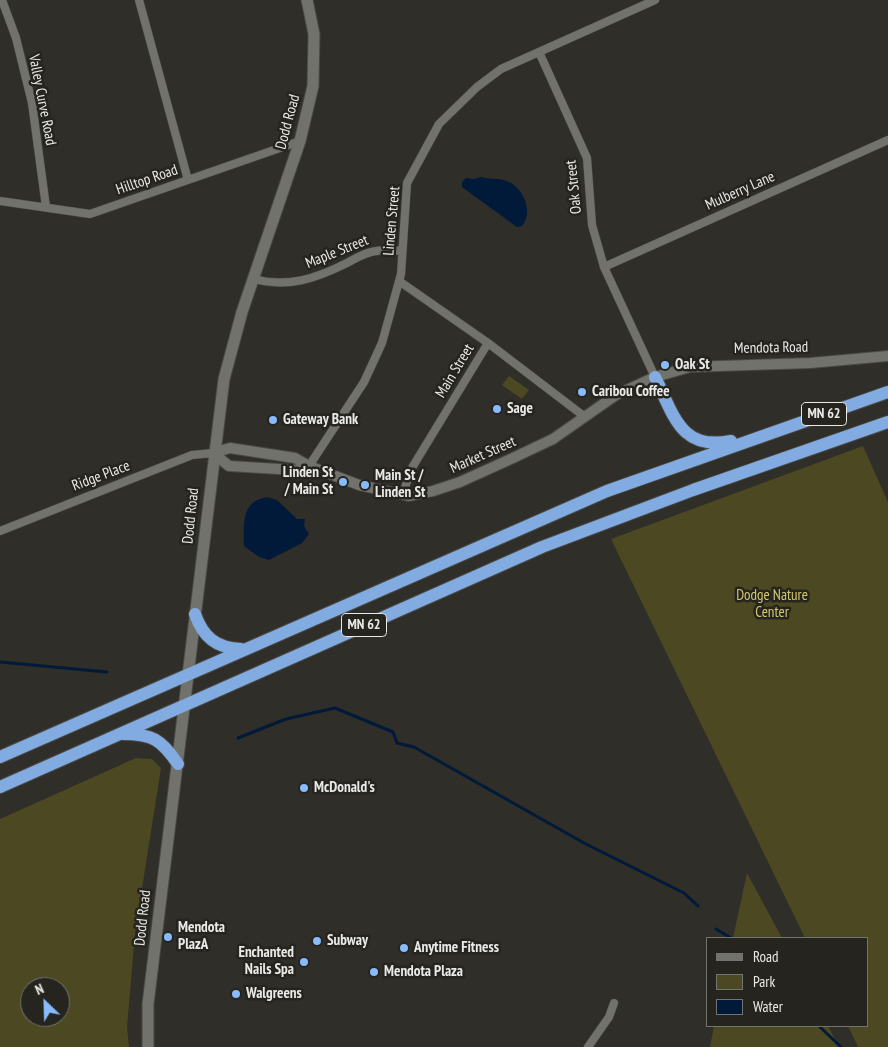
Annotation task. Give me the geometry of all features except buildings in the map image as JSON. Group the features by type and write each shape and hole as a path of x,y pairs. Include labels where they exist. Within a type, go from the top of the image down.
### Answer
{"highway":[{"path":"655,377 675,422 685,432 700,441 715,444 766,435"},
{"name":"MN 62","path":"0,757 607,491 888,392"},
{"name":"MN 62","path":"0,787 543,546 693,490 888,422"},
{"path":"195,614 203,631 215,643 226,648 243,649"},
{"path":"118,734 152,737 165,747 178,764"}],"main road":[{"name":"Dodd Road","path":"148,1047 148,1004 189,673 213,453 224,379 253,279 300,141 313,86 314,34 307,0"}],"street":[{"name":"Valley Curve Road","path":"2,0 16,38 32,103 46,207"},
{"path":"140,0 188,180"},
{"name":"Linden Street","path":"309,466 364,382 382,342 399,280 407,183 439,124 477,87 501,69 655,0"},
{"name":"Oak Street","path":"539,52 587,158 592,225 604,267 655,377"},
{"name":"Mulberry Lane","path":"604,267 888,140"},
{"name":"Hilltop Road","path":"0,200 90,214 300,141"},
{"name":"Maple Street","path":"253,279 269,283 295,282 318,277 370,252 383,250 402,251"},
{"path":"399,280 488,343"},
{"name":"Main Street","path":"403,495 410,472 488,343 585,417"},
{"name":"Mendota Road","path":"655,377 690,367 810,363 888,356"},
{"name":"Market Street","path":"213,453 230,448 295,458 309,466 359,485 403,495 433,491 460,482 553,440 616,395 655,377"},
{"name":"Market Street","path":"213,453 229,466 295,470 309,466"},
{"name":"Ridge Place","path":"0,531 192,455 213,453"},
{"path":"588,1047 609,1017 614,1003"}],"green space":[{"path":"509,376 529,390 522,399 502,385"},
{"name":"Dodge Nature Center","path":"863,446 888,502 888,1047 858,1047 848,1027 868,1027 868,937 805,937 611,539"},
{"path":"136,758 152,759 161,768 135,933 127,1027 129,1047 0,1047 0,819"},
{"path":"747,873 781,937 733,937"},
{"path":"714,1027 829,1027 839,1047 710,1047"}],"water":[{"path":"481,177 507,181 520,191 524,197 527,209 527,215 522,226 517,227 462,187 462,182 466,178 474,179"},
{"path":"267,497 277,500 297,519 305,519 304,526 309,534 302,543 269,560 259,557 244,546 244,523 248,509 258,500"}],"waterway":[{"path":"0,662 107,672"},
{"path":"238,738 286,719 335,708 393,732 397,743 414,747 584,843 684,893 698,906"},
{"path":"716,929 729,937"},
{"path":"820,1027 841,1047"}],"place":[{"name":"Oak St","path":"665,365"},
{"name":"Caribou Coffee","path":"582,392"},
{"name":"Sage","path":"497,409"},
{"name":"Gateway Bank","path":"273,420"},
{"name":"Linden St / Main St","path":"343,482"},
{"name":"Main St / Linden St","path":"365,485"},
{"name":"McDonald's","path":"304,788"},
{"name":"Mendota PlazA","path":"168,937"},
{"name":"Subway","path":"317,941"},
{"name":"Anytime Fitness","path":"404,948"},
{"name":"Enchanted Nails Spa","path":"304,962"},
{"name":"Mendota Plaza","path":"374,972"},
{"name":"Walgreens","path":"236,994"}]}
